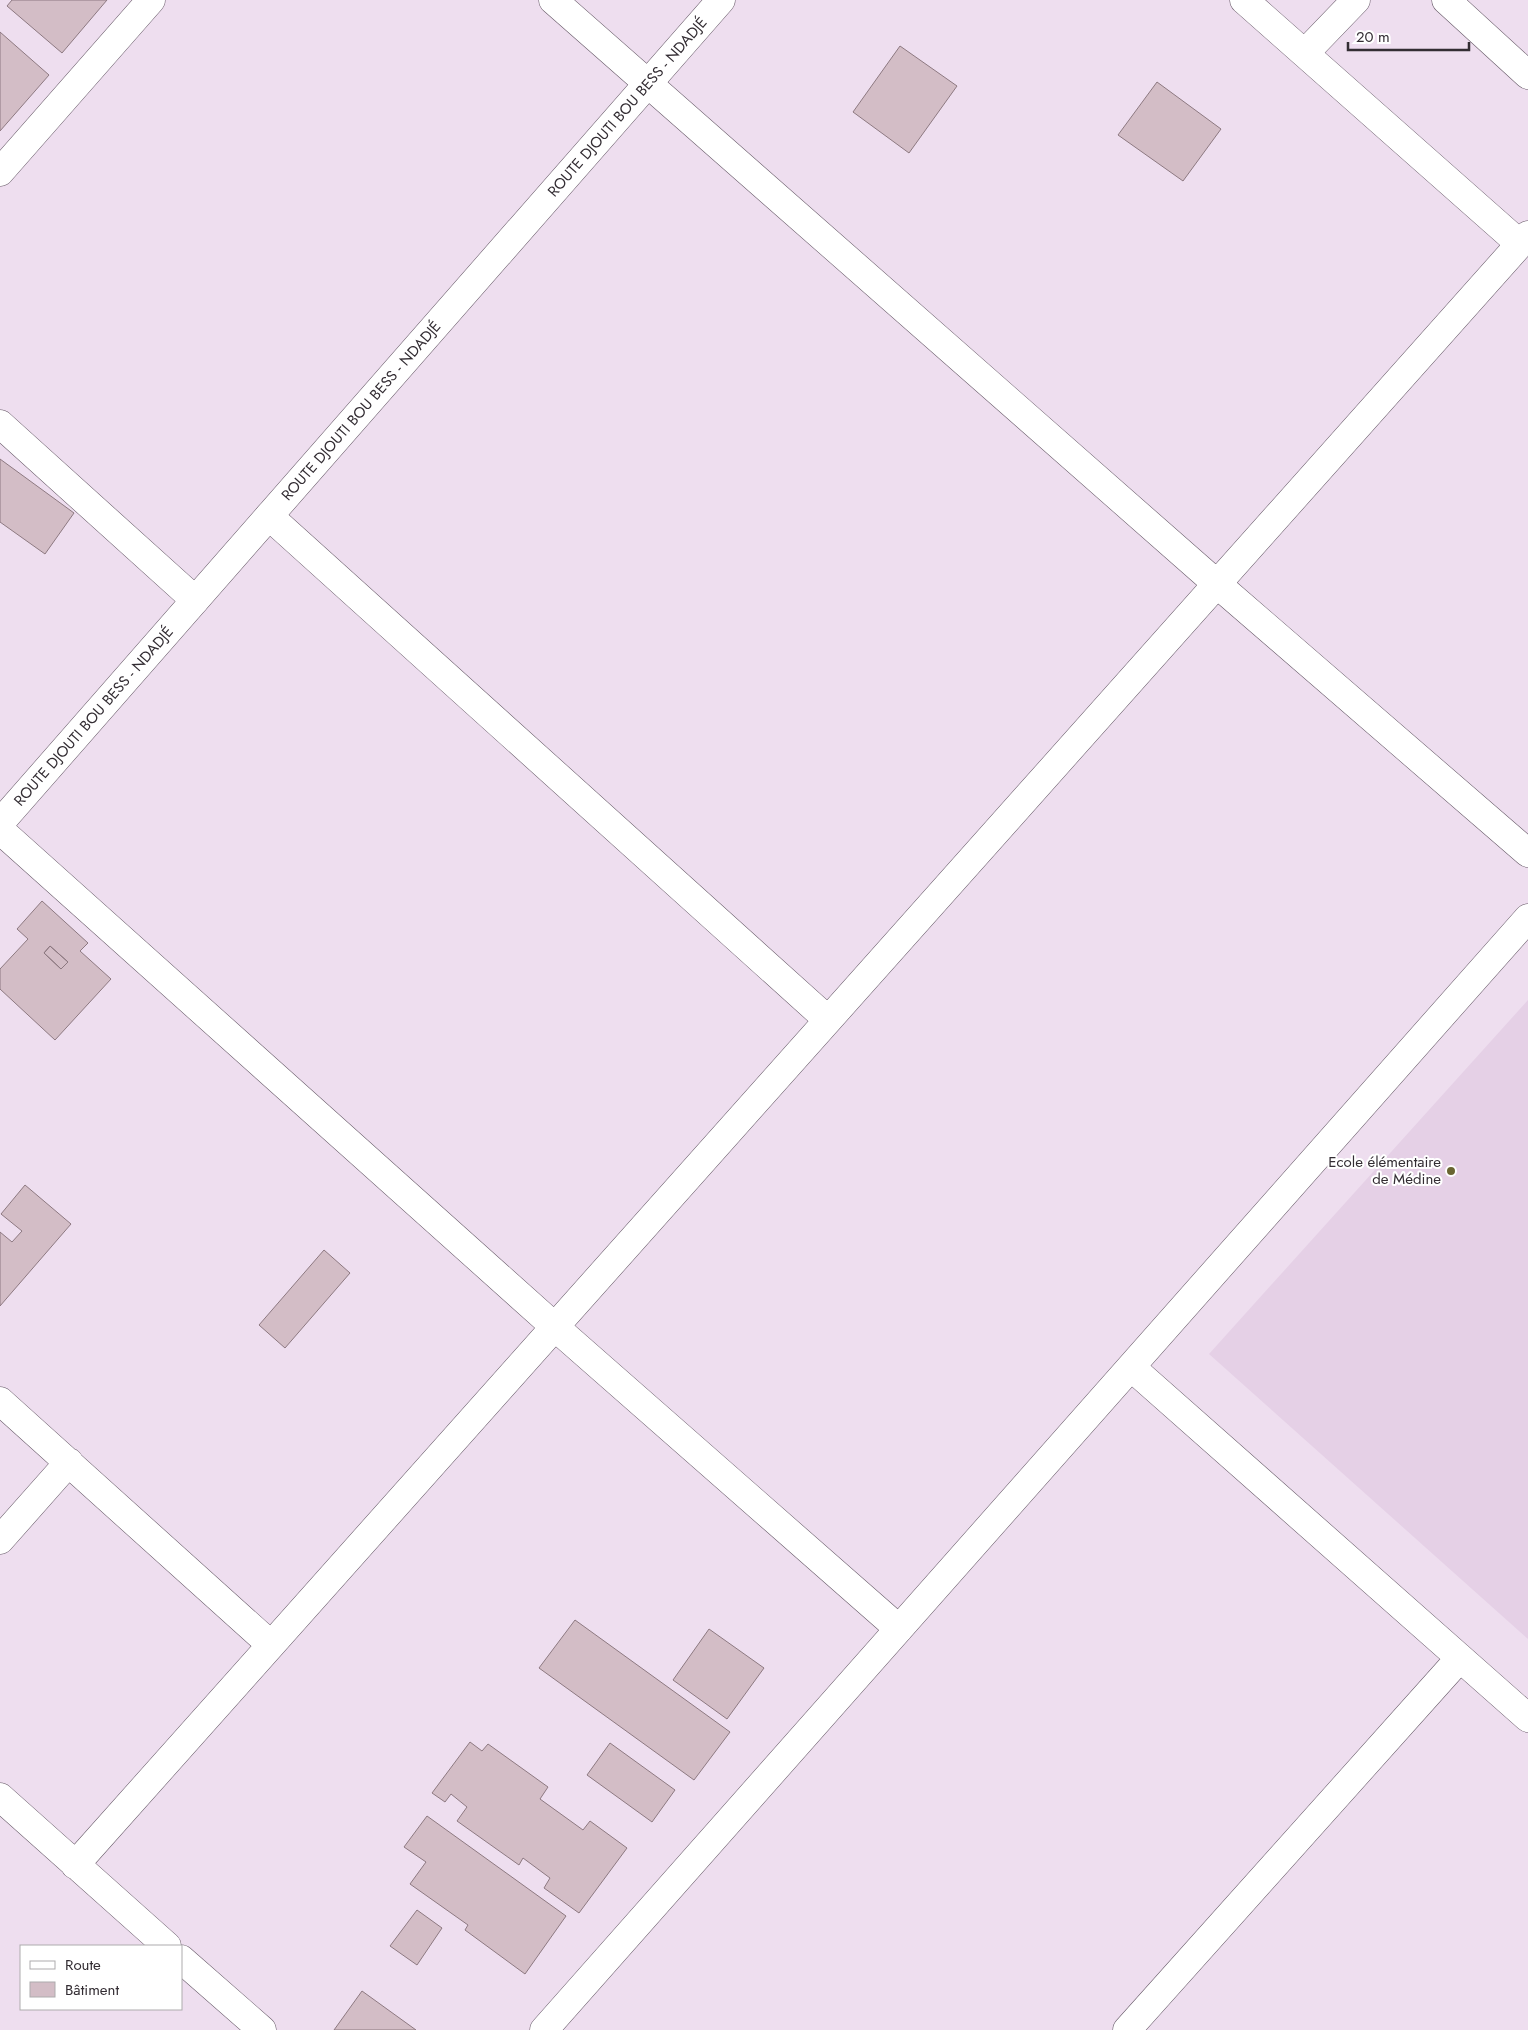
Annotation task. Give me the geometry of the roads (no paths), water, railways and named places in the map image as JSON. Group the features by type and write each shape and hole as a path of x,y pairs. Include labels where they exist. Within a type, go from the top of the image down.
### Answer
{"street":[{"path":"0,172 151,0"},
{"path":"553,0 1217,584 1528,853"},
{"name":"ROUTE DJOUTI BOU BESS - NDADJÉ","path":"0,823 721,0"},
{"path":"75,1865 1524,239 1244,0"},
{"path":"1305,53 1356,0"},
{"path":"1446,0 1528,76"},
{"path":"0,424 195,600"},
{"path":"269,516 828,1020"},
{"path":"0,830 555,1327 899,1629"},
{"path":"544,2030 1528,918"},
{"path":"1131,1367 1528,1718"},
{"path":"0,1401 271,1645"},
{"path":"0,1540 69,1462"},
{"path":"1127,2030 1460,1658"},
{"path":"0,1797 166,1945"},
{"path":"182,1960 262,2030"}],"place":[{"name":"Ecole élémentaire de Médine","path":"1451,1171"}]}
